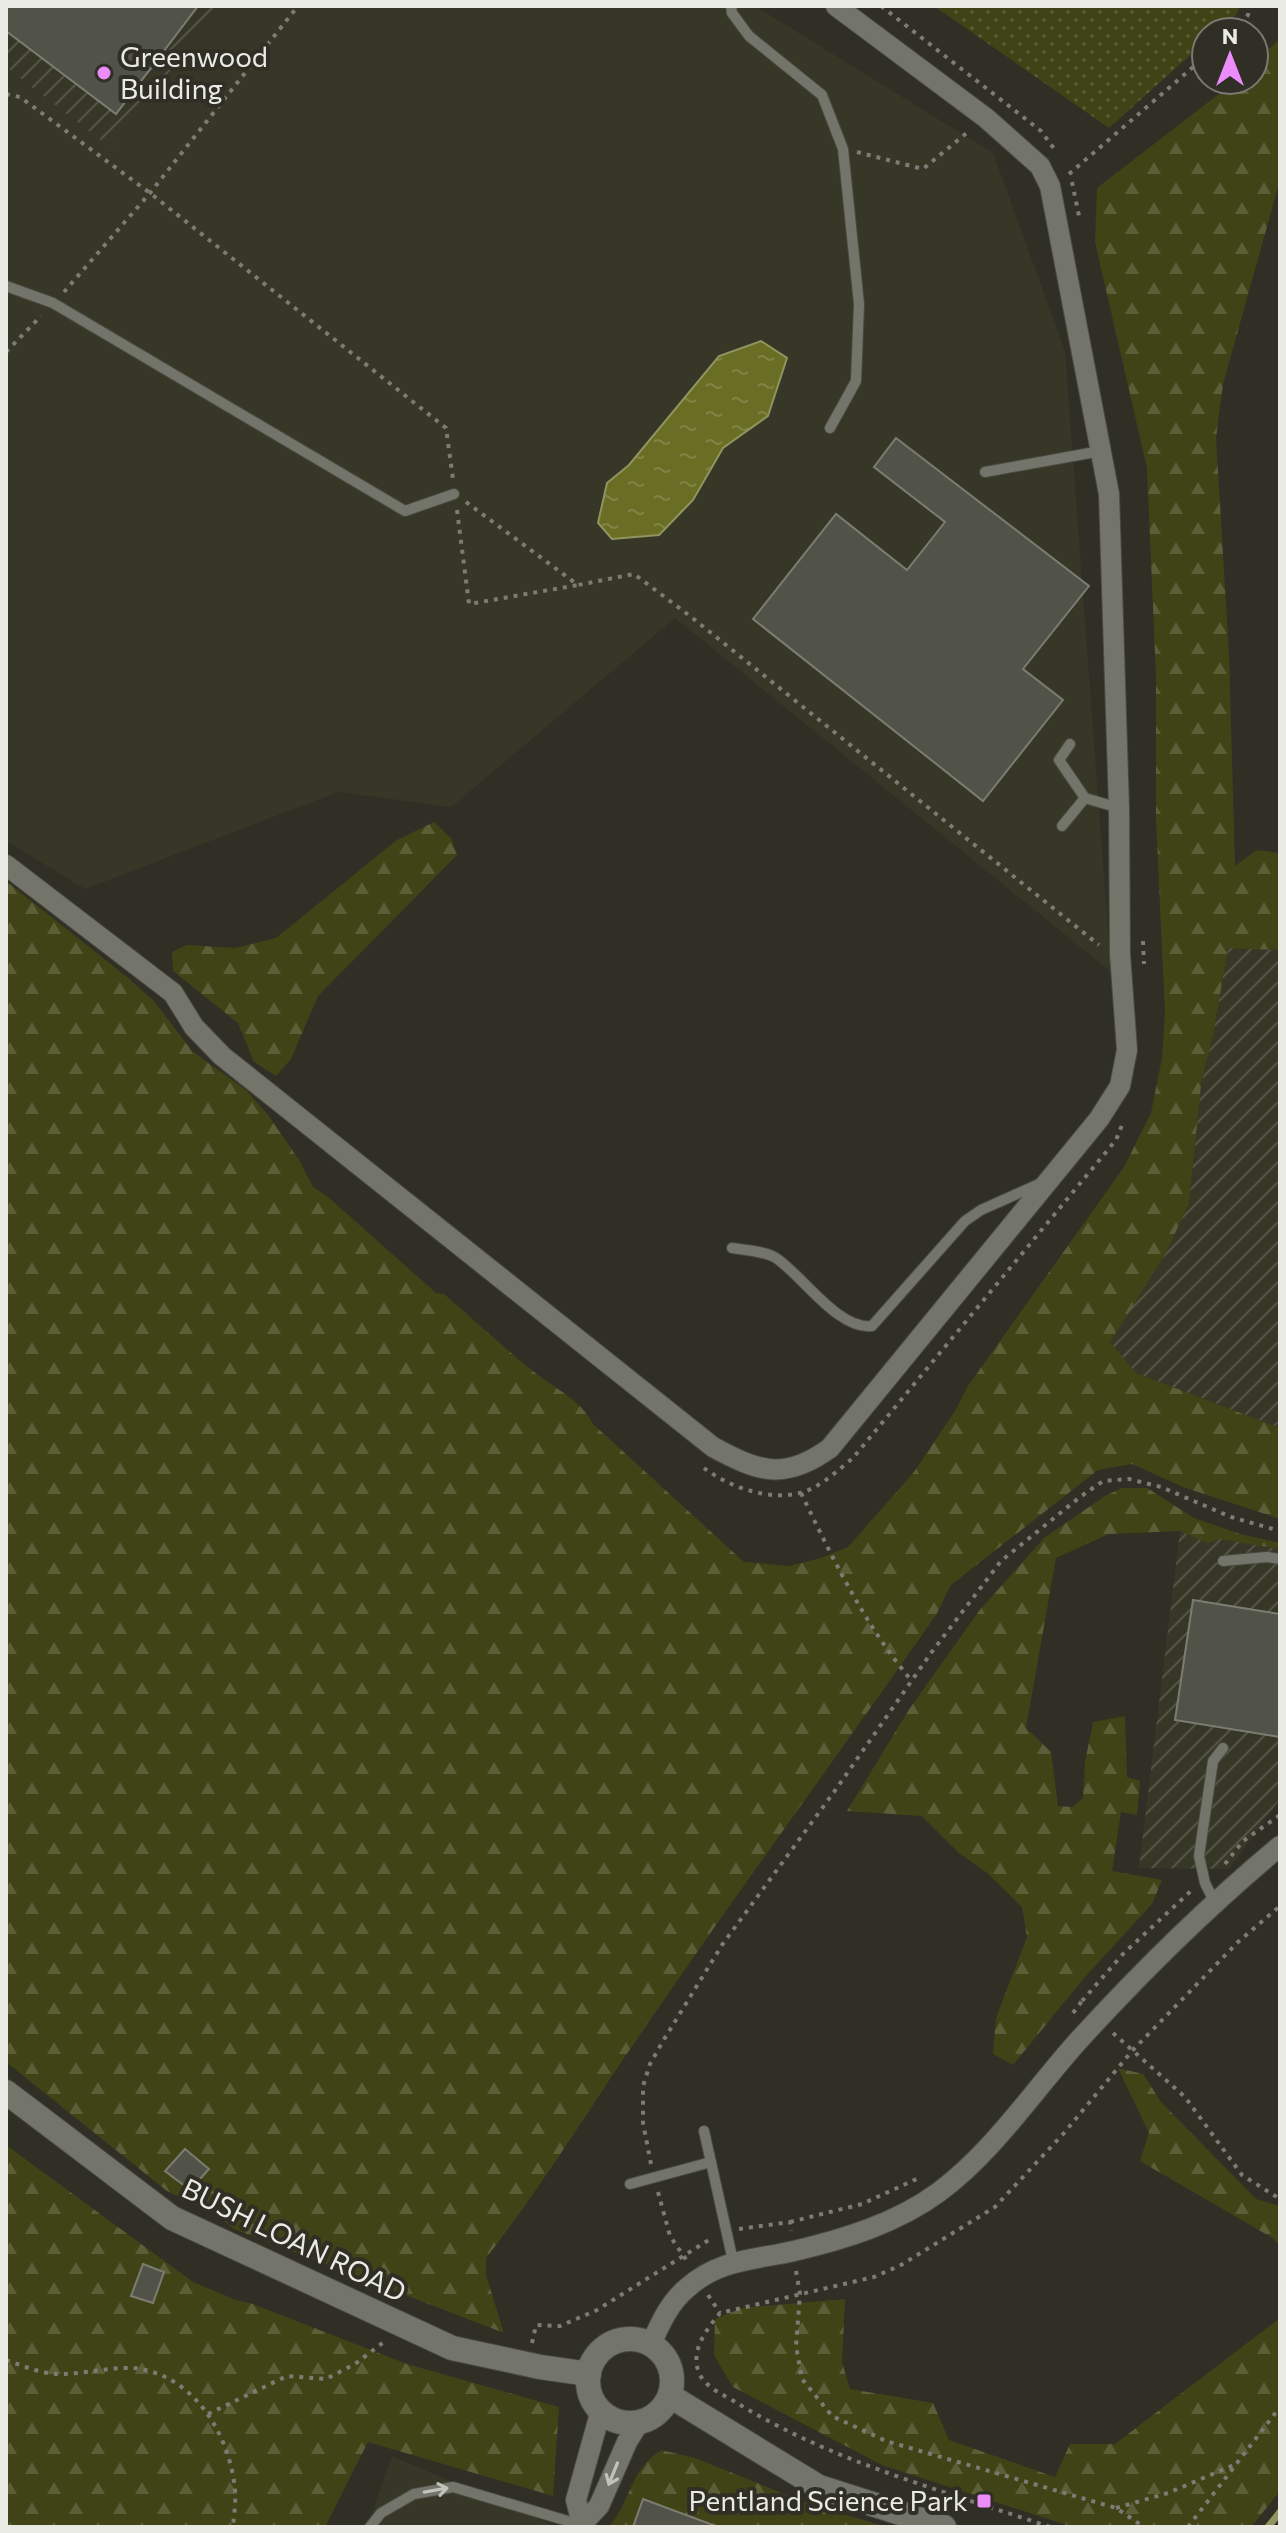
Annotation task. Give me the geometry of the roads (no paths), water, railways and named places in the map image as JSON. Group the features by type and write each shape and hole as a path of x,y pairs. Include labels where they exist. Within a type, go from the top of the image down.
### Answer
{"street":[{"path":"6,865 173,993 194,1027 222,1056 713,1447 749,1466 782,1470 811,1462 830,1448 1099,1119 1120,1086 1127,1050 1120,954 1119,808 1109,494 1050,186 1040,166 986,118 836,6"},
{"path":"651,2344 672,2304 688,2286 733,2261 793,2251 882,2225 939,2192 994,2142 1098,2020 1214,1901 1280,1846"},
{"name":"BUSH LOAN ROAD","path":"6,2092 172,2218 452,2348 589,2374"},
{"path":"635,2339 651,2344 662,2353 670,2366 673,2381 670,2396 653,2416 640,2421 619,2421 601,2410 593,2400 589,2374 594,2359 605,2347 620,2340 635,2339"},
{"path":"670,2396 819,2487 944,2527"},
{"path":"581,2526 576,2500 601,2410"},
{"path":"581,2526 599,2506 627,2442 640,2421"}],"lane":[{"path":"731,6 732,13 749,36 822,95 843,149 859,304 856,381 830,428"},
{"path":"6,286 53,303 405,511 454,494"},
{"path":"985,472 1102,451"},
{"path":"1070,744 1059,760 1085,798 1119,808"},
{"path":"1062,826 1085,798"},
{"path":"732,1248 773,1256 839,1315 860,1327 872,1326 965,1221 981,1210 1050,1178"},
{"path":"1223,1561 1280,1559"},
{"path":"1214,1901 1204,1879 1199,1856 1213,1761 1223,1748"},
{"path":"704,2131 733,2261"},
{"path":"630,2184 711,2162"},
{"path":"370,2527 381,2513 414,2494 453,2487 581,2526"}],"water":[{"path":"761,341 787,358 768,416 723,448 693,500 659,535 612,539 598,523 607,483 629,465 719,356"}],"waterway":[{"path":"1268,2527 1280,2512"}],"place":[{"name":"Greenwood Building","path":"104,73"},
{"name":"Pentland Science Park","path":"984,2501"}]}
